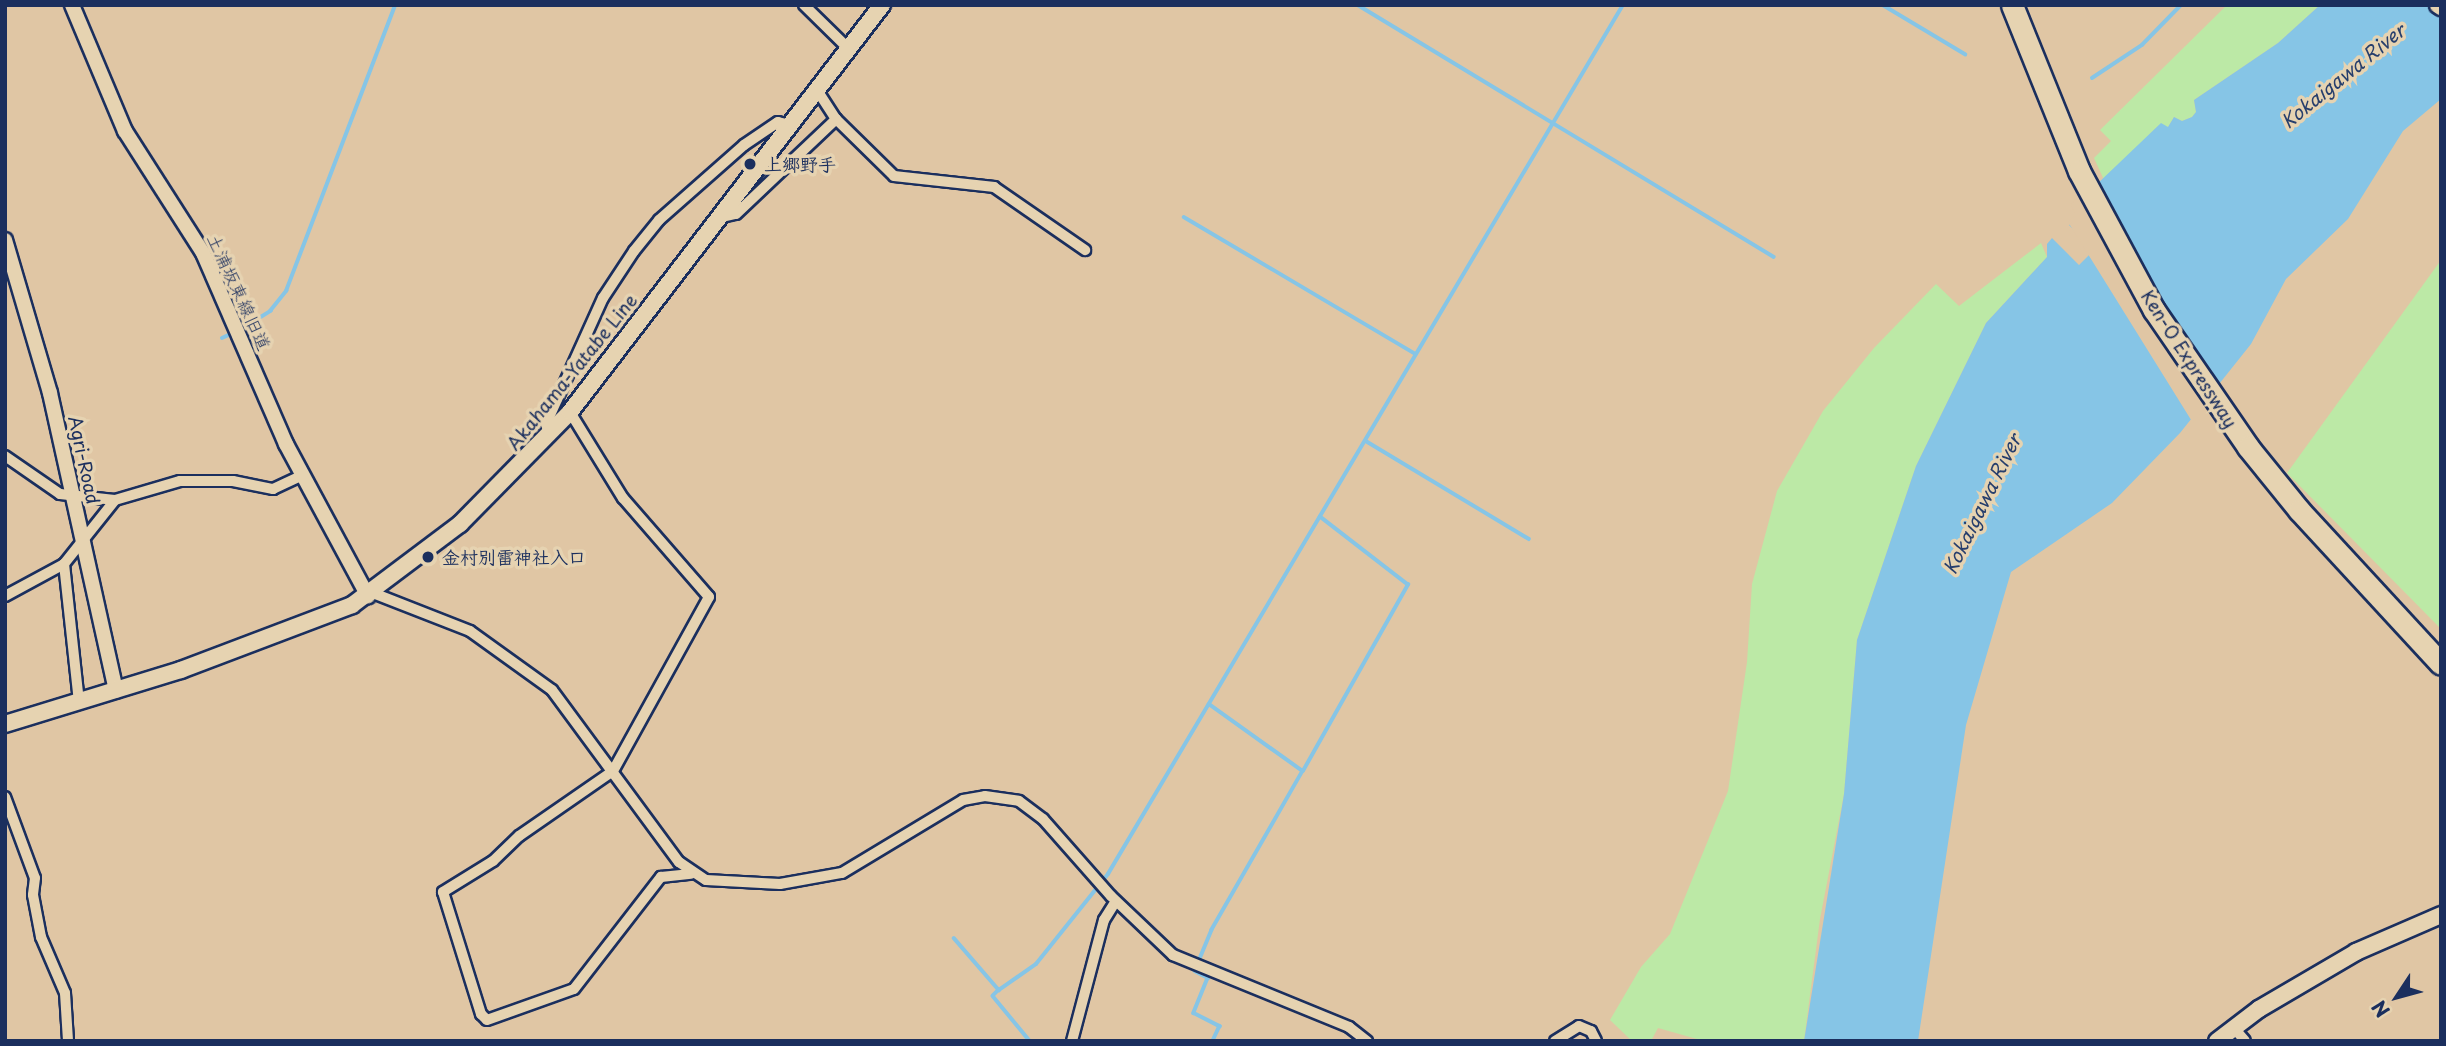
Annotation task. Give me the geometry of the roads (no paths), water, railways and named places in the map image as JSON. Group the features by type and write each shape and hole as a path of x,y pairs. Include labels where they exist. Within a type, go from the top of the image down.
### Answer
{"highway":[{"name":"Ken-O Expressway","path":"2012,5 2079,171 2167,330 2248,447 2299,510 2441,664"}],"main road":[{"name":"Akahama-Yatabe Line","path":"5,724 116,691 270,638 370,594 460,524 570,412 882,5"},
{"path":"2217,1041 2233,1027 2356,952 2441,915"}],"street":[{"name":"土浦坂東線旧道","path":"72,5 125,131 210,268 303,475 370,594"},
{"path":"804,5 849,50"},
{"path":"817,90 836,119 894,176 994,187 1085,250"},
{"path":"718,218 736,214 836,119"},
{"path":"550,435 545,424 603,298 634,251 659,220 744,145 778,122 790,125"},
{"name":"Agri-Road","path":"5,240 37,343 116,691"},
{"path":"570,412 623,498 709,597 613,771 519,836 493,861 443,892 481,1014 487,1020 574,989 661,877 691,874 706,880 780,884 842,873 963,800 985,796 1019,801 1043,819 1116,901 1174,955 1319,1013 1367,1041"},
{"path":"5,456 60,494 72,492 115,500 180,481 233,481 272,489 303,475"},
{"path":"5,596 64,564 115,500"},
{"path":"64,564 79,703"},
{"path":"370,594 470,631 552,690 691,874"},
{"path":"5,797 35,878 33,895 41,937 65,993 68,1041"},
{"path":"1072,1041 1104,920 1116,901"},
{"path":"1555,1041 1579,1026 1591,1031 1596,1041"},
{"path":"2233,1027 2245,1041"}],"water":[{"name":"Kokaigawa River","path":"2320,5 2441,5 2441,99 2403,131 2348,219 2286,279 2251,344 2180,433 2112,503 2011,572 1966,725 1918,1041 1804,1041 1844,794 1857,640 1916,466 1986,323 2047,257 2047,244 2052,238 2079,265 2093,251 2069,225 2078,219 2073,207 2161,123 2168,127 2174,117 2182,121 2192,117 2196,112 2194,100 2278,43"}],"waterway":[{"path":"240,330 270,311 286,291 395,5"},
{"path":"1358,5 1774,257"},
{"path":"954,938 999,990 1036,964 1108,874 1623,5"},
{"path":"1883,5 1965,54"},
{"path":"2092,78 2142,45 2181,5"},
{"path":"1184,217 1416,354"},
{"path":"222,338 233,333"},
{"path":"1366,441 1529,539"},
{"path":"1303,771 1408,585 1320,517"},
{"path":"1209,704 1303,771 1212,930 1195,971 1208,978 1194,1013 1220,1026 1213,1041"},
{"path":"999,990 993,996 1030,1041"}],"place":[{"name":"上郷野手","path":"750,164"},
{"name":"金村別雷神社入口","path":"428,557"}]}
